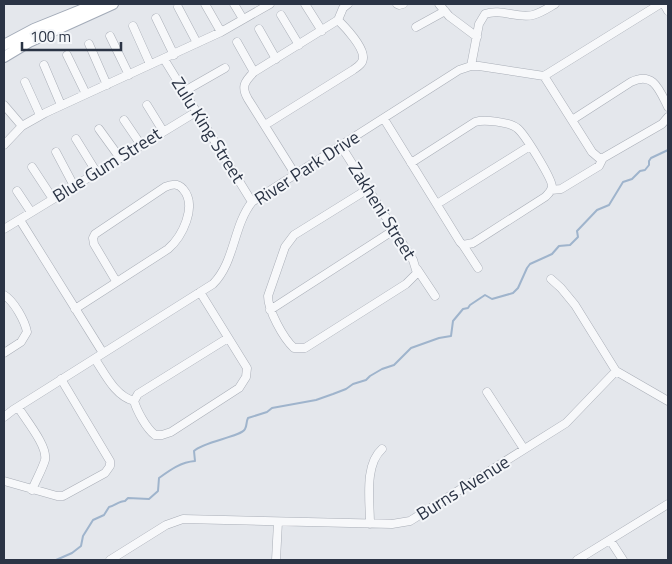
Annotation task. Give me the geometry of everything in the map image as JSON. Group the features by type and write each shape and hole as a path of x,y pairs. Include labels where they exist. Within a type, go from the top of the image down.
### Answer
{"main road":[{"path":"4,45 34,29 97,4"},
{"path":"4,57 20,47 113,4"},
{"path":"4,63 20,47"}],"street":[{"path":"205,4 221,32"},
{"path":"234,4 243,19"},
{"path":"305,4 322,31"},
{"path":"336,4 341,12"},
{"path":"295,174 245,94 243,84 254,72 338,20 341,12 348,4"},
{"path":"397,4 403,4"},
{"path":"439,4 457,22 477,37"},
{"path":"555,4 533,16 498,12 485,14 479,24 472,66 544,76 662,4 668,11"},
{"path":"4,145 22,126 40,115 150,64 174,55 221,32 266,5"},
{"path":"178,7 197,43"},
{"path":"416,27 445,11"},
{"path":"281,15 299,45"},
{"path":"156,18 174,55"},
{"path":"264,125 353,70 362,62 363,57 360,48 351,34 338,20"},
{"path":"133,26 150,64"},
{"path":"259,29 276,59"},
{"path":"110,36 129,75"},
{"path":"237,42 254,72"},
{"path":"89,44 107,85"},
{"path":"67,55 86,94"},
{"name":"Zulu King Street","path":"164,59 252,202"},
{"path":"44,65 61,105"},
{"name":"River Park Drive","path":"4,418 61,379 213,284 221,273 244,215 252,202 459,70 472,66"},
{"path":"183,92 225,68"},
{"path":"544,76 592,152 599,158 603,158"},
{"path":"572,120 631,82 642,78 646,78 654,84 668,107"},
{"path":"26,82 40,115"},
{"path":"4,105 22,126"},
{"path":"147,105 163,131"},
{"name":"Blue Gum Street","path":"4,230 196,112"},
{"path":"552,188 561,189 591,171 601,164 603,158 662,124 668,118"},
{"path":"384,119 478,268"},
{"path":"124,120 141,145"},
{"path":"411,163 469,125 480,121 510,124 516,127 530,146 547,175 552,188"},
{"path":"99,129 120,158"},
{"path":"76,139 97,172"},
{"name":"Zakheni Street","path":"341,146 413,260 416,273 435,296"},
{"path":"438,204 530,146"},
{"path":"56,152 74,186"},
{"path":"32,167 53,199"},
{"path":"75,309 116,281 168,250 176,241 190,203 188,196 181,186 174,184 165,188 95,234 93,238 94,244 116,281"},
{"path":"465,245 473,243 545,197 552,188"},
{"path":"368,189 308,226 289,241 268,296 270,310 291,346 297,349 304,348 406,284 416,273"},
{"path":"17,190 31,212"},
{"path":"20,220 103,354"},
{"path":"270,310 394,230"},
{"path":"551,279 575,305 616,371 668,401"},
{"path":"94,358 114,387 135,403 149,429 158,435 175,429 239,388 246,377 247,368 200,292"},
{"path":"4,295 10,300 27,330 21,342 4,352"},
{"path":"135,403 141,392 228,338"},
{"name":"Burns Avenue","path":"110,560 166,525 183,519 370,524 392,524 410,520 524,449 574,415 616,371"},
{"path":"4,481 32,490 63,496 105,473 110,466 111,462 61,379"},
{"path":"487,392 524,449"},
{"path":"18,407 42,444 45,452 44,460 32,490"},
{"path":"370,524 370,474 373,458 382,449"},
{"path":"577,560 668,504"},
{"path":"276,560 278,522"},
{"path":"610,540 623,560"}],"waterway":[{"path":"56,560 72,553 81,546 83,536 93,520 104,515 109,507 128,498 149,499 158,491 159,478 180,465 195,461 194,451 206,444 242,432 246,428 248,418 267,412 272,408 316,400 346,389 353,384 366,380 382,369 394,365 411,348 439,338 451,336 453,321 463,309 468,308 485,295 492,299 513,293 518,288 530,264 552,254 559,246 570,245 578,237 577,231 597,210 609,205 623,182 632,179 640,171 645,170 651,158 668,150"}]}
